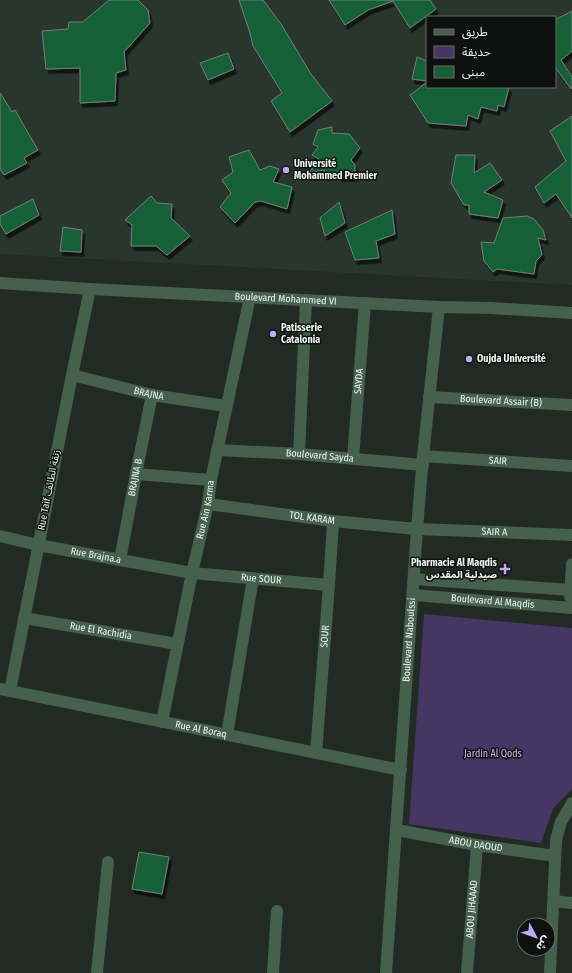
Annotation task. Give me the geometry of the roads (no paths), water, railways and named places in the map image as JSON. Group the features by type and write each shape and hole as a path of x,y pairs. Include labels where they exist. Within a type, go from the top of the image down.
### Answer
{"street":[{"name":"Boulevard Mohammed VI","path":"0,283 90,289 572,313"},
{"name":"Rue Taïf زنقة الطائف","path":"5,690 24,618 90,289"},
{"name":"Rue Ain Karma","path":"162,722 192,572 208,504 211,480 226,406 250,297"},
{"path":"299,454 306,300"},
{"name":"SAYDA","path":"353,458 365,303"},
{"name":"Boulevard Naboulssi","path":"386,973 417,529 439,307"},
{"name":"BRAJNA","path":"72,375 152,395 226,406"},
{"name":"BRAJNA B","path":"120,560 152,395"},
{"name":"Boulevard Assair (B)","path":"429,397 572,405"},
{"name":"Boulevard Sayda","path":"217,450 353,458 423,460"},
{"name":"SAIR","path":"423,460 572,466"},
{"path":"136,474 211,480"},
{"name":"TOL KARAM","path":"208,504 417,529"},
{"name":"SOUR","path":"316,753 330,585 333,520"},
{"name":"SAIR A","path":"417,529 572,535"},
{"name":"Rue Brajna.a","path":"0,536 38,545 192,572"},
{"path":"571,608 572,564"},
{"name":"Rue SOUR","path":"192,572 330,585"},
{"path":"227,735 253,578"},
{"name":"Boulevard Al Maqdis","path":"414,579 571,590"},
{"name":"Boulevard Al Maqdis","path":"413,595 571,608"},
{"name":"Rue El Rachidia","path":"24,618 177,644"},
{"name":"Rue Al Boraq","path":"5,690 401,770"},
{"path":"550,973 556,840 561,822 572,803"},
{"name":"ABOU DAOUD","path":"397,830 477,845 555,856"},
{"name":"ABOU JIHAAAD","path":"467,973 477,845"},
{"path":"97,973 108,862"},
{"path":"554,901 572,903"},
{"path":"273,973 277,911"}],"place":[{"name":"Université Mohammed Premier","path":"286,170"},
{"name":"Patisserie Catalonia","path":"273,334"},
{"name":"Oujda Université","path":"469,359"},
{"name":"Pharmacie Al Maqdis صيدلية المقدس","path":"505,569"}],"park label":[{"name":"Jardin Al Qods","path":"493,754"}]}
